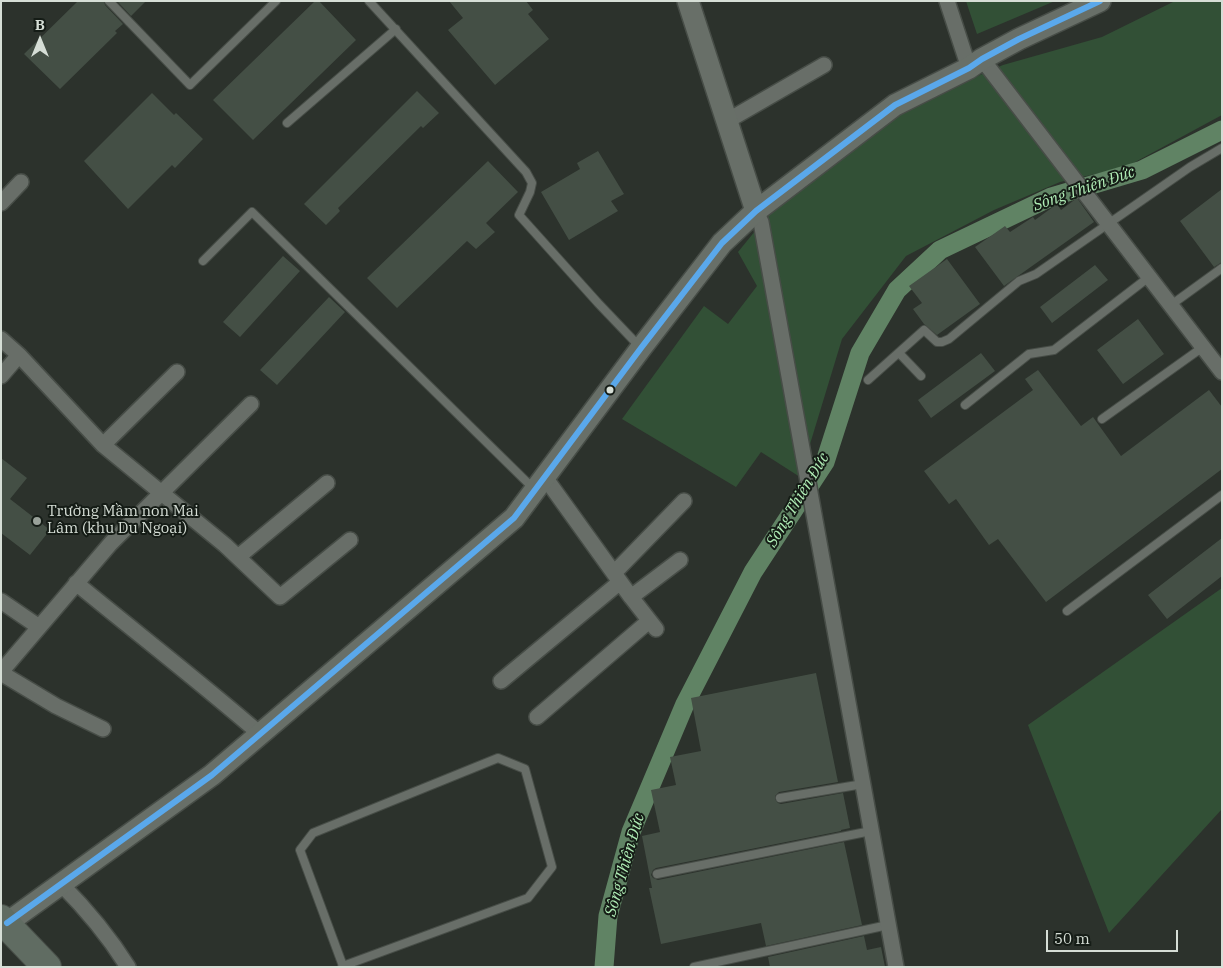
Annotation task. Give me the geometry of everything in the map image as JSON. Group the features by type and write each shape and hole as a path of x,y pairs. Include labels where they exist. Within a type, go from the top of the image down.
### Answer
{"highway":[{"path":"4,921 47,967"}],"main road":[{"path":"688,1 756,211"},
{"path":"4,921 61,884 212,775 514,518 722,243 756,211 895,105 1019,39 1100,1"}],"street":[{"path":"947,1 975,63 1066,168 1222,372"},
{"path":"727,120 824,65"},
{"path":"1,203 21,182"},
{"path":"756,211 761,222 896,967"},
{"path":"1,339 103,445 160,494 225,545 280,597 350,540"},
{"path":"1,376 19,356"},
{"path":"103,445 177,372"},
{"path":"104,729 56,706 1,672 111,543 252,404"},
{"path":"238,557 327,483"},
{"path":"537,717 652,625 617,577 540,483"},
{"path":"501,681 617,577 684,501"},
{"path":"631,597 680,560"},
{"path":"76,583 260,734"},
{"path":"1,601 39,627"},
{"path":"61,884 88,911 128,967"}],"lane":[{"path":"109,1 190,85 276,1"},
{"path":"369,1 526,172 532,183 530,192 518,215 598,304 641,348"},
{"path":"287,123 396,29"},
{"path":"868,380 924,330 937,342 949,339 1019,281 1036,274 1190,167 1222,148"},
{"path":"203,261 252,212 540,483"},
{"path":"1171,305 1222,268"},
{"path":"965,405 1029,354 1054,350 1149,277"},
{"path":"1102,419 1203,347"},
{"path":"899,353 921,376"},
{"path":"1067,611 1222,495"},
{"path":"498,758 525,769 552,867 528,898 342,967 300,850 313,833 498,758"},
{"path":"780,798 863,784"},
{"path":"657,874 871,831"},
{"path":"694,967 888,925"}],"green space":[{"path":"966,1 1055,1 977,34"},
{"path":"1175,1 1222,1 1222,115 1126,167 1060,182 994,210 906,256 842,339 800,477 761,452 736,487 622,419 704,306 728,324 757,286 738,252 773,209 899,110 1003,65 1102,37"},
{"path":"1222,588 1222,809 1109,933 1028,725"}],"building":[{"path":"78,1 104,1 105,5 123,24 115,31 117,33 60,89 24,54"},
{"path":"117,1 146,1 131,16"},
{"path":"315,1 319,1 356,40 253,140 213,100"},
{"path":"449,1 526,1 533,10 528,14 549,39 495,85 448,30 463,18"},
{"path":"417,91 439,113 423,128 421,126 338,208 340,211 326,225 304,204"},
{"path":"152,93 174,115 176,113 203,139 175,168 172,165 128,209 84,161"},
{"path":"598,151 624,194 611,201 618,211 569,240 541,192 580,169 577,163"},
{"path":"488,161 518,192 486,223 495,232 476,249 467,241 397,308 367,278"},
{"path":"1222,189 1222,262 1214,267 1180,221"},
{"path":"1077,198 1094,222 1004,286 975,247 1005,226 1010,232 1033,217 1035,220 1057,204 1061,210"},
{"path":"283,256 300,271 240,337 223,322"},
{"path":"947,259 980,304 937,335 924,324 913,309 922,303 909,286"},
{"path":"1095,265 1108,280 1052,323 1040,307"},
{"path":"329,297 345,312 277,385 260,370"},
{"path":"1138,319 1164,354 1123,384 1097,350"},
{"path":"981,353 995,371 931,418 918,400"},
{"path":"1038,370 1081,426 1093,417 1121,456 1209,390 1222,407 1222,469 1046,602 998,539 989,545 956,499 949,504 924,471 1033,390 1025,379"},
{"path":"1,458 27,478 10,499 50,530 30,555 1,533"},
{"path":"1222,538 1222,576 1167,619 1148,595"},
{"path":"816,673 838,782 779,792 775,799 781,804 843,793 850,828 656,868 651,875 658,880 844,842 862,925 766,946 761,923 661,944 649,888 652,888 642,836 660,832 651,790 676,785 670,757 701,751 691,698"},
{"path":"864,936 867,950 881,947 885,967 770,967 768,957"}],"waterway":[{"name":"Sông Thiên Đức","path":"604,967 608,916 631,832 685,704 753,572 825,462 860,353 897,290 940,250 1051,197 1142,170 1222,130"}],"transit line":[{"path":"7,923 212,775 514,518 722,243 756,211 895,105 969,68 1019,39 1100,1"}],"place":[{"name":"Trường Mầm non Mai Lâm (khu Du Ngoại)","path":"37,521"}]}
